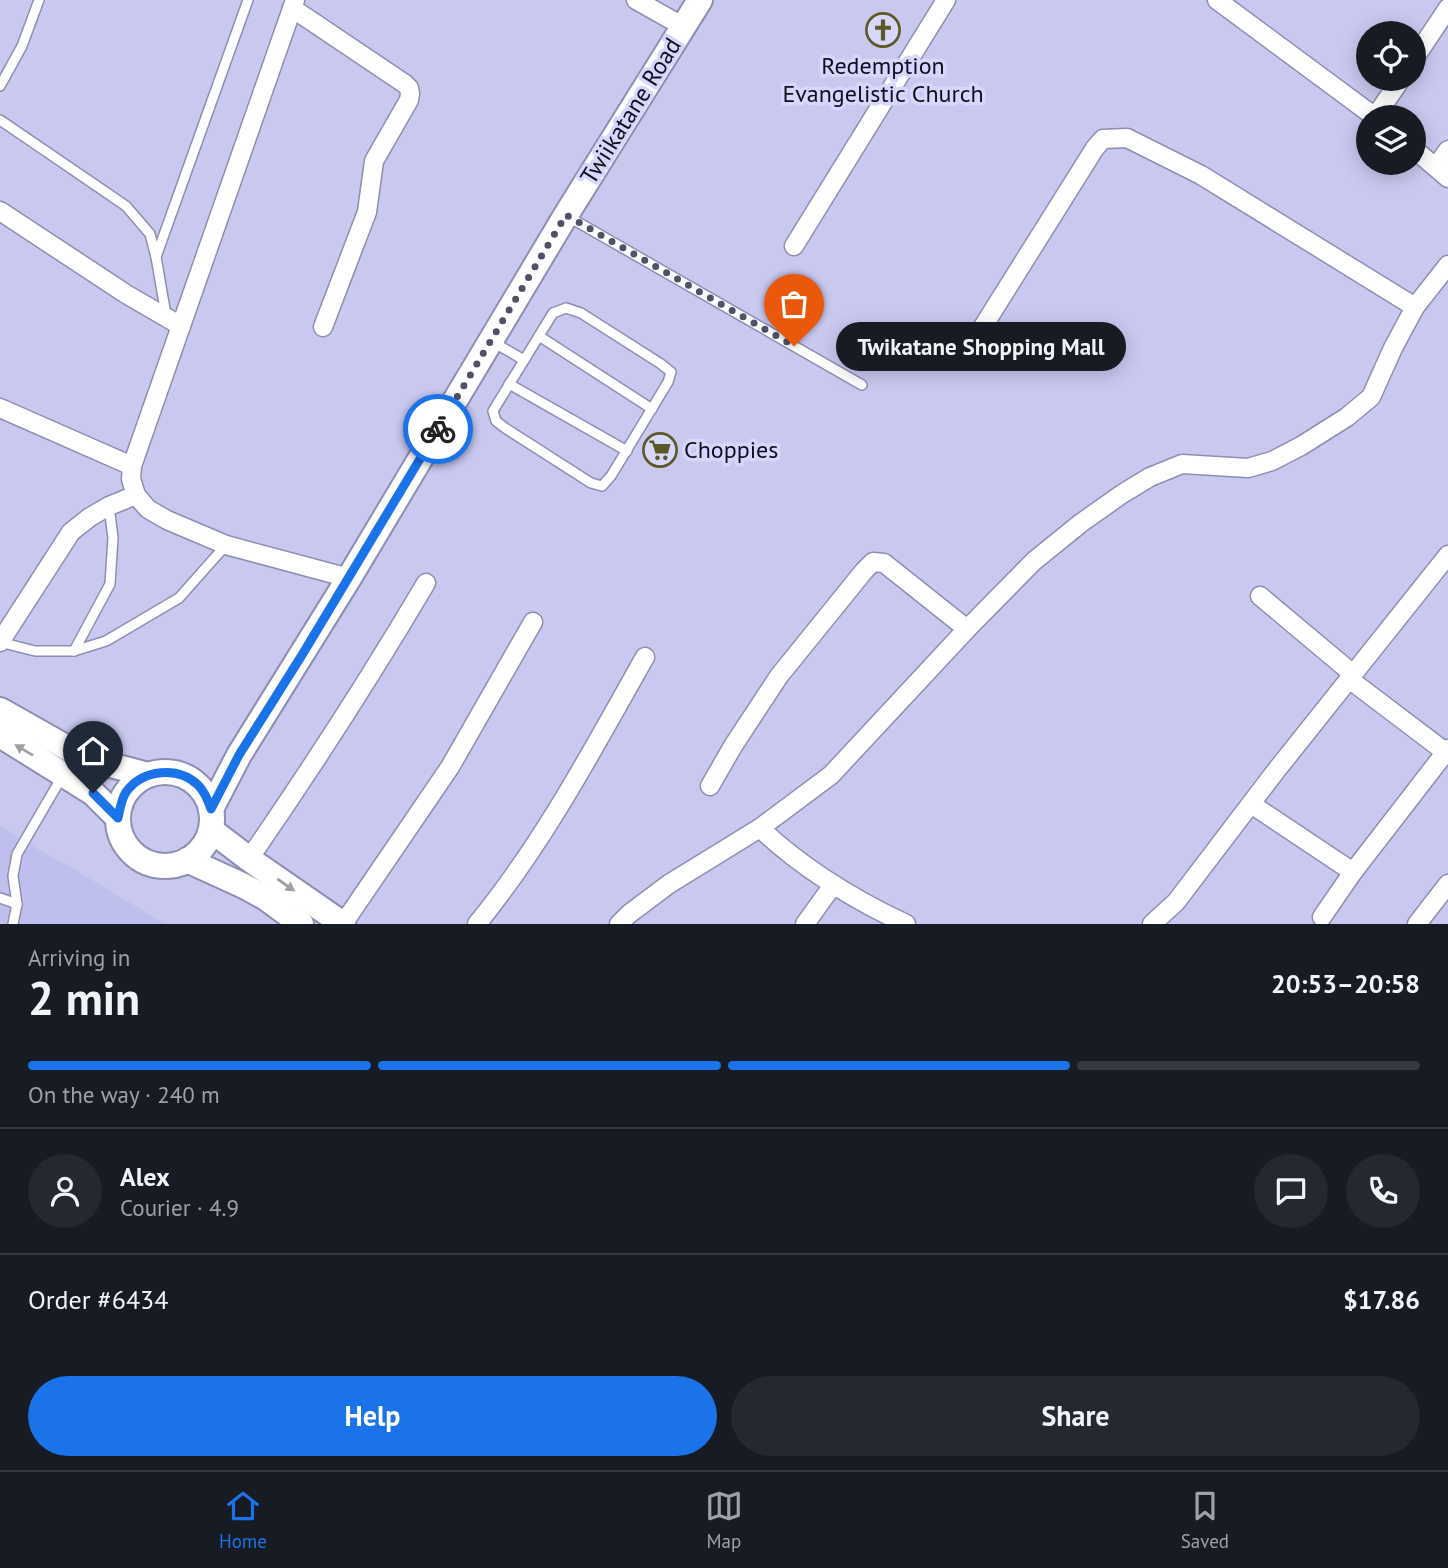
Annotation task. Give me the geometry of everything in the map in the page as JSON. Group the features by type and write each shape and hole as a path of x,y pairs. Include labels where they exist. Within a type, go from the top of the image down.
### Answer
{"main road":[{"name":"Twiikatane Road","path":"211,820 239,755 349,578 566,215 700,0"},
{"path":"0,710 78,754 148,775"},
{"path":"0,735 93,793 118,818"},
{"path":"191,779 239,755"},
{"path":"163,772 191,779 207,797 211,820 206,842 198,853 187,860 164,865 141,859 129,848 121,834 118,818 121,804 136,782 148,775 163,772"},
{"path":"211,820 249,859 343,924"},
{"path":"187,860 266,898 301,924"}],"street":[{"path":"636,0 684,27"},
{"path":"794,246 946,0"},
{"path":"1221,1 1359,105"},
{"path":"323,327 367,212 374,161 406,106 410,94 405,84 294,4 173,321 132,466 131,479 136,495 148,509 167,520 226,545 349,578"},
{"path":"1426,41 1448,8"},
{"path":"974,341 1103,139 1127,138 1201,175 1415,307"},
{"path":"1426,159 1442,172 1448,150"},
{"path":"0,211 126,294 173,321"},
{"path":"619,924 669,884 760,828 831,775 1034,561 1122,494 1150,477 1182,464 1248,468 1272,461 1347,417 1371,397 1415,307 1448,265"},
{"path":"0,408 132,466"},
{"path":"0,642 71,532 109,506 136,495"},
{"path":"1152,924 1176,902 1448,555"},
{"path":"710,786 779,676 873,562 884,563 967,629"},
{"path":"249,859 367,682 426,583"},
{"path":"1260,596 1351,677 1447,752 1353,872 1322,917"},
{"path":"343,924 450,767 533,622"},
{"path":"477,924 544,831 645,657"},
{"path":"1251,804 1353,872"},
{"path":"760,828 816,874 906,924"},
{"path":"1417,924 1448,884"},
{"path":"805,924 833,885"}],"lane":[{"path":"0,86 22,46 39,0"},
{"path":"156,257 248,0"},
{"path":"0,120 126,206 150,234 173,321"},
{"path":"566,215 862,386"},
{"path":"566,308 581,313 671,372 668,383 611,476 602,486 591,482 496,421 493,411 524,360 553,313 566,308"},
{"path":"539,336 652,409"},
{"path":"491,341 524,360"},
{"path":"509,384 626,451"},
{"path":"74,651 110,584 113,538 109,506"},
{"path":"0,642 35,651 74,651 106,641 179,598 226,545"},
{"path":"13,924 17,904 13,876 17,854 64,774"},
{"path":"0,898 17,904"}],"shaded area":[{"path":"0,826 69,866 165,924 0,924"}],"way so far":[{"path":"438,429 566,215 794,346"}],"place":[{"name":"Redemption Evangelistic Church","path":"883,30"},
{"name":"Twikatane Shopping Mall","path":"794,346"},
{"name":"Choppies","path":"660,450"}],"route":[{"path":"93,793 118,818 127,792 136,782 148,775 163,772 191,779 207,797 211,809 239,755 438,429"}]}
